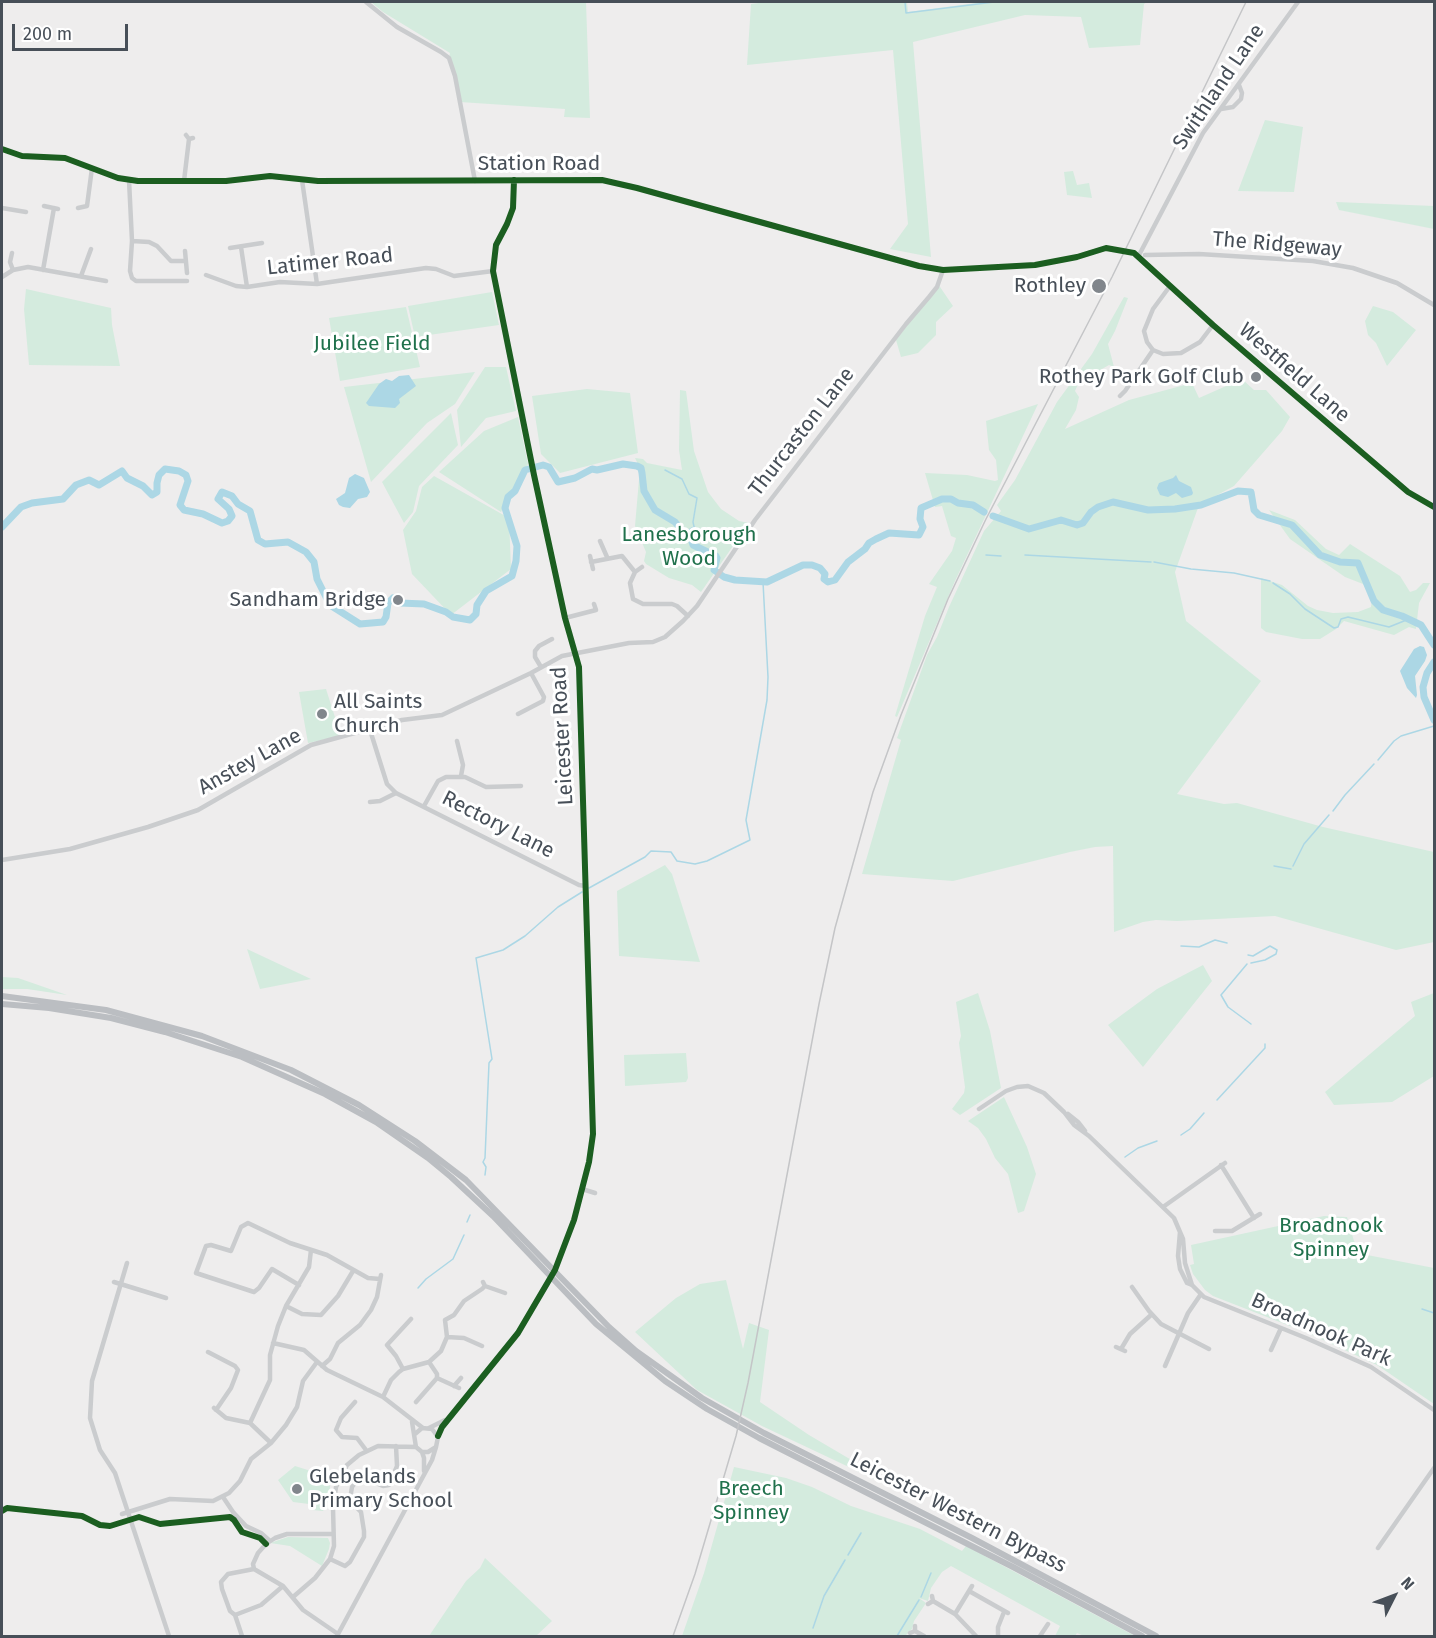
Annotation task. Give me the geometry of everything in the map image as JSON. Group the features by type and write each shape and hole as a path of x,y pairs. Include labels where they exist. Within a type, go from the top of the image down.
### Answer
{"highway":[{"path":"2,996 106,1010 202,1036 280,1065 359,1105 415,1141 466,1180 588,1307 636,1351 733,1421"},
{"path":"2,1004 49,1008 111,1018 214,1047 279,1072 376,1122 428,1158 473,1196 585,1314 616,1342 665,1381 742,1426"},
{"name":"Leicester Western Bypass","path":"742,1426 1142,1636"},
{"name":"Leicester Western Bypass","path":"742,1426 963,1533 1156,1636"}],"street":[{"path":"366,2 405,32 449,58 455,76 475,181"},
{"name":"Swithland Lane","path":"1136,255 1203,134 1298,2"},
{"path":"1221,110 1233,107 1241,99 1242,93 1239,85"},
{"path":"184,181 189,137"},
{"name":"Station Road","path":"2,149 22,156 65,158 108,175 129,180 226,181 270,176 302,180 602,180 920,266 943,270 1035,265 1066,260 1101,249 1136,255"},
{"path":"78,208 87,206 92,168"},
{"path":"129,180 132,241 130,271 134,280 187,280"},
{"path":"302,180 316,284"},
{"name":"Leicester Road","path":"438,1436 450,1417 509,1345 539,1300 560,1258 582,1191 593,1134 579,667 565,618 493,271 496,245 513,208 514,180"},
{"path":"43,270 56,208 44,206"},
{"path":"2,208 27,213"},
{"path":"132,241 149,242 157,246 171,261 186,261"},
{"path":"231,248 262,243"},
{"path":"241,247 247,287"},
{"path":"81,276 91,249"},
{"path":"185,251 187,273"},
{"path":"12,252 10,262 13,270"},
{"name":"The Ridgeway","path":"1144,255 1199,254 1313,261 1353,268 1397,283 1434,304"},
{"name":"Westfield Lane","path":"1136,255 1213,325 1408,492 1434,507"},
{"path":"2,277 13,270 28,267 104,281 101,288"},
{"name":"Latimer Road","path":"206,275 236,286 247,287 280,282 316,284 426,268 458,276 493,271"},
{"name":"Thurcaston Lane","path":"575,654 629,643 654,642 672,631 688,616 755,520 884,351 924,305 937,287 943,270"},
{"path":"1170,286 1153,309 1144,331 1147,342 1153,350 1171,355 1180,353 1200,342 1213,325"},
{"path":"1120,396 1153,350"},
{"path":"600,541 607,557"},
{"path":"593,569 590,559 622,556 635,572"},
{"path":"642,567 635,572 630,583 630,589 637,602 672,604 688,616"},
{"path":"594,604 598,616"},
{"path":"565,618 596,610"},
{"path":"541,667 535,657 535,651 552,639"},
{"name":"Anstey Lane","path":"2,860 70,849 198,810 311,745 402,720 442,715 562,656 575,654"},
{"path":"518,714 543,701 544,697 531,673"},
{"path":"370,730 387,784 396,793 380,801 370,802"},
{"path":"452,748 458,744 463,765 461,776"},
{"path":"424,806 441,779 461,776 486,787 522,786"},
{"name":"Rectory Lane","path":"396,793 585,886"},
{"name":"Broadnook Park","path":"979,1109 1009,1089 1025,1086 1041,1091 1174,1218 1180,1232 1178,1256 1180,1269 1187,1283 1192,1284 1201,1294 1217,1303 1374,1368 1434,1410"},
{"path":"1162,1207 1223,1164 1254,1218"},
{"path":"582,1191 595,1193"},
{"path":"1216,1232 1232,1231 1260,1214"},
{"path":"299,1285 272,1269 254,1292 196,1273 208,1245 231,1251 241,1227 248,1223 290,1243 327,1255 368,1278 380,1277 377,1298 371,1310 360,1324 338,1343 330,1359 322,1366"},
{"path":"250,1423 270,1380 273,1343 286,1306 309,1267 311,1250"},
{"path":"127,1263 117,1282 92,1381 90,1410 100,1450 115,1473 169,1636"},
{"path":"286,1306 302,1314 321,1315 338,1296 353,1270"},
{"path":"117,1282 166,1298"},
{"path":"438,1318 445,1320 454,1315 464,1300 484,1284 505,1293"},
{"path":"1131,1288 1151,1315 1161,1324 1209,1349"},
{"path":"1165,1366 1191,1308 1201,1294"},
{"path":"1120,1349 1134,1329 1151,1315"},
{"path":"403,1369 396,1356 385,1347 402,1332 411,1319"},
{"path":"383,1397 391,1380 403,1369 429,1362 441,1351 447,1337 445,1320"},
{"path":"1271,1350 1281,1328"},
{"path":"447,1337 464,1338 482,1346"},
{"path":"242,1636 235,1616 230,1611 221,1582 228,1574 254,1569 283,1586 303,1610 338,1635 424,1474 436,1447 438,1436 383,1397 350,1383 322,1366 304,1350 273,1343"},
{"path":"208,1352 235,1366 238,1370 231,1388 215,1409 226,1418 250,1423 271,1443"},
{"path":"122,1514 170,1499 201,1502 223,1497 240,1481 251,1459 271,1443 293,1415 303,1382 317,1362"},
{"path":"429,1362 438,1378 456,1387 461,1378"},
{"path":"416,1402 438,1378"},
{"path":"355,1402 343,1411 336,1427 337,1432 342,1437 357,1438 366,1450"},
{"path":"404,1447 426,1428 450,1417"},
{"path":"411,1418 416,1447"},
{"path":"293,1598 315,1578 330,1559 334,1546 333,1502 338,1481 352,1460 366,1450 378,1446 416,1447 422,1452 424,1458 424,1474"},
{"path":"330,1559 345,1566 350,1562 363,1537 361,1508 352,1503 350,1499 355,1483 363,1478 388,1488 397,1466 396,1446"},
{"path":"422,1452 431,1451 436,1447"},
{"path":"1378,1548 1434,1468"},
{"path":"223,1497 246,1526 261,1533 270,1541"},
{"path":"254,1569 253,1564 258,1553 270,1541 287,1534 333,1534"},
{"path":"235,1616 261,1605 283,1586"},
{"path":"955,1614 971,1588 1006,1612 999,1622 999,1636"},
{"path":"931,1600 955,1614 975,1635"},
{"path":"1040,1636 1048,1623"},
{"path":"913,1630 924,1636"},
{"path":"968,1636 975,1635"}],"green space":[{"path":"371,2 586,2 590,118 564,117 565,109 460,102 449,58 450,53 383,12"},
{"path":"766,2 907,2 908,12 984,2 1147,2 1144,4 1140,45 1089,48 1081,17 1025,15 913,42 931,257 890,249 908,224 893,50 747,65 751,4"},
{"path":"1265,120 1303,127 1294,192 1238,191"},
{"path":"1073,171 1077,185 1089,183 1092,198 1067,195 1064,172"},
{"path":"1336,202 1434,206 1434,229 1339,210"},
{"path":"938,284 953,306 936,322 936,335 918,353 901,357 896,340"},
{"path":"26,289 111,308 120,366 29,365 24,309"},
{"path":"492,292 499,325 415,337 408,306"},
{"path":"1124,297 1128,298 1108,344 1114,367 1109,365 1079,382 1075,391 1079,397 1076,410 1065,429 1129,400 1192,383 1199,398 1242,379 1254,390 1266,390 1290,417 1282,431 1234,486 1199,505 1175,572 1186,621 1261,681 1177,794 1224,804 1237,803 1323,827 1434,852 1434,942 1396,950 1275,916 1156,920 1114,932 1113,846 1070,852 953,881 862,874 901,740 897,738 927,655 984,531 1001,511 997,505 1015,480 1057,402 1092,354"},
{"path":"1373,306 1393,312 1416,330 1387,366 1376,343 1368,335 1365,321"},
{"name":"Jubilee Field","path":"406,307 420,367 340,381 329,318"},
{"path":"485,367 506,367 516,411 486,418 461,447 457,410"},
{"path":"475,372 455,404 427,423 371,482 344,387"},
{"path":"587,389 630,393 638,453 560,473 541,454 532,396"},
{"name":"Lanesborough Wood","path":"680,390 686,391 694,451 708,492 721,509 739,521 749,523 701,592 692,585 669,578 646,564 644,561 646,552 635,526 640,468 635,458 643,459 647,463 682,470 679,450"},
{"path":"1038,404 955,581 897,717 895,716 925,616 937,587 929,584 952,551 956,538 951,536 942,506 935,507 925,473 967,475 998,480 996,460 989,450 986,421"},
{"path":"451,413 458,445 419,486 413,512 404,523 382,482"},
{"path":"518,417 528,464 501,512 439,472 484,431"},
{"path":"434,476 509,518 511,569 451,615 412,574 403,530 416,511 422,487"},
{"path":"1269,510 1295,520 1326,549 1339,555 1350,544 1400,576 1410,592 1423,583 1430,583 1419,603 1416,629 1409,627 1394,635 1344,621 1320,639 1302,639 1266,632 1261,628 1261,578 1282,585 1308,606 1333,613 1358,612 1371,607 1372,598 1363,584 1345,577 1290,539"},
{"path":"326,689 341,736 308,743 299,692"},
{"path":"665,865 672,874 700,962 619,956 617,891"},
{"path":"247,949 311,979 260,989"},
{"path":"1203,965 1212,981 1143,1067 1108,1025 1157,989"},
{"path":"2,977 18,978 67,995 27,989 2,989"},
{"path":"978,993 990,1031 1001,1088 960,1115 952,1109 964,1093 965,1087 956,1002"},
{"path":"1434,993 1434,1076 1392,1102 1334,1105 1325,1092 1415,1016 1411,1002"},
{"path":"686,1053 688,1078 686,1082 625,1086 624,1055"},
{"path":"1004,1097 1027,1147 1036,1174 1024,1211 1018,1213 1008,1174 995,1158 978,1128 968,1121"},
{"name":"Broadnook Spinney","path":"1324,1216 1347,1217 1354,1241 1362,1254 1434,1268 1434,1404 1377,1365 1308,1333 1213,1296 1205,1290 1193,1274 1190,1265 1194,1264 1191,1245"},
{"path":"726,1280 743,1349 749,1323 769,1330 760,1402 809,1435 921,1501 762,1426 697,1390 635,1332 676,1298 700,1284"},
{"path":"295,1466 328,1479 329,1499 323,1511 312,1510 309,1504 293,1502 278,1480"},
{"name":"Breech Spinney","path":"734,1467 786,1478 812,1487 851,1506 920,1529 962,1551 966,1546 1135,1636 1084,1636 1077,1633 1075,1636 1055,1636 1060,1626 951,1566 942,1572 931,1588 928,1601 919,1598 926,1603 914,1621 912,1629 905,1636 682,1636 704,1573"},
{"path":"288,1537 328,1538 329,1549 322,1566 290,1546 270,1543"},
{"path":"485,1558 552,1621 536,1636 429,1636 466,1581 480,1568"}],"water":[{"path":"409,375 416,386 399,399 400,403 395,408 369,406 366,403 379,384 386,379 392,381 399,376"},
{"path":"355,474 364,478 370,492 367,497 358,499 350,508 343,507 336,499 345,493 349,478"},
{"path":"1176,475 1179,481 1191,487 1192,495 1182,498 1176,493 1168,497 1160,495 1157,488 1159,483"},
{"path":"1424,647 1427,655 1415,676 1416,698 1407,688 1400,671 1414,649"}],"waterway":[{"path":"905,2 906,13 994,2"},
{"path":"2,527 21,507 32,503 63,499 76,485 89,480 99,485 122,471 127,478 143,486 152,495 157,492 159,475 165,469 179,471 186,475 188,481 180,505 184,510 203,514 222,523 228,521 232,516 229,509 218,499 222,492 232,496 238,504 250,511 258,540 265,544 288,542 306,552 314,562 317,579 330,605 360,624 383,622 388,603 393,598 400,603 424,604 453,617 470,620 476,614 477,605 486,591 512,576 517,546 505,508 508,497 515,491 525,470 543,465 549,467 558,482 575,478 592,469 623,464 641,468 644,491 655,510 675,522 686,535 694,530 697,532 698,536 692,542 693,545 716,556 714,570 724,577 735,580 767,582 803,565 812,565 820,568 825,574 824,579 828,582 835,580 848,562 876,539 889,533 919,535 923,527 920,519 921,508 942,499 951,499 958,503 973,505 984,512"},
{"path":"665,470 682,479 689,494 697,498 693,522 695,531"},
{"path":"993,516 1029,529 1061,520 1077,525 1083,523 1098,507 1113,502 1148,510 1175,509 1201,505 1238,491 1251,492 1254,510 1259,515 1292,525 1320,555 1340,562 1358,563 1374,601 1383,610 1421,625 1434,645"},
{"path":"986,555 1001,556"},
{"path":"1025,555 1151,562"},
{"path":"1154,562 1191,569 1234,573 1270,581"},
{"path":"589,888 645,857 651,851 671,852 677,861 695,864 707,861 750,840 746,820 767,700 763,582"},
{"path":"1273,583 1290,594 1305,609 1334,628 1338,627 1341,619 1348,617 1389,627 1409,619"},
{"path":"1434,662 1427,673 1423,687 1424,697 1434,720"},
{"path":"1378,760 1401,736 1434,726"},
{"path":"1333,811 1374,764"},
{"path":"1293,866 1304,844 1329,815"},
{"path":"1274,866 1291,869"},
{"path":"485,1175 486,1167 483,1162 489,1063 492,1059 476,958 503,950 525,936 558,907 582,892"},
{"path":"1181,946 1199,947 1215,940 1227,943"},
{"path":"1248,955 1253,956 1270,946 1277,950 1276,954 1265,960 1251,963"},
{"path":"1247,964 1221,995 1228,1007 1251,1024"},
{"path":"1217,1100 1265,1048 1265,1044"},
{"path":"1181,1135 1190,1129 1204,1113"},
{"path":"1125,1157 1138,1148 1157,1141"},
{"path":"467,1222 470,1215"},
{"path":"418,1288 426,1279 453,1259 464,1235"},
{"path":"1422,1309 1434,1313"},
{"path":"848,1555 861,1533"},
{"path":"813,1628 824,1596 845,1560"},
{"path":"921,1597 931,1573"},
{"path":"897,1636 919,1600"}],"railway":[{"path":"673,1636 695,1574 736,1436 835,928 873,792 948,599 986,519 1112,277 1246,2"}],"cycle path":[{"path":"2,149 22,156 65,158 118,178 138,181 226,181 270,176 318,181 602,180 919,266 943,270 1035,265 1077,257 1106,248 1134,253 1213,325 1408,492 1434,507"},
{"path":"438,1436 442,1427 518,1333 555,1270 574,1220 589,1162 593,1134 579,667 565,618 493,271 496,245 513,208 514,180"},
{"path":"2,1511 7,1508 82,1516 100,1525 110,1526 139,1517 160,1524 230,1517 242,1532 260,1538 266,1544"}],"place":[{"name":"Rothley","path":"1099,286"},
{"name":"Rothey Park Golf Club","path":"1256,377"},
{"name":"Sandham Bridge","path":"398,600"},
{"name":"All Saints Church","path":"322,714"},
{"name":"Glebelands Primary School","path":"297,1489"}]}
